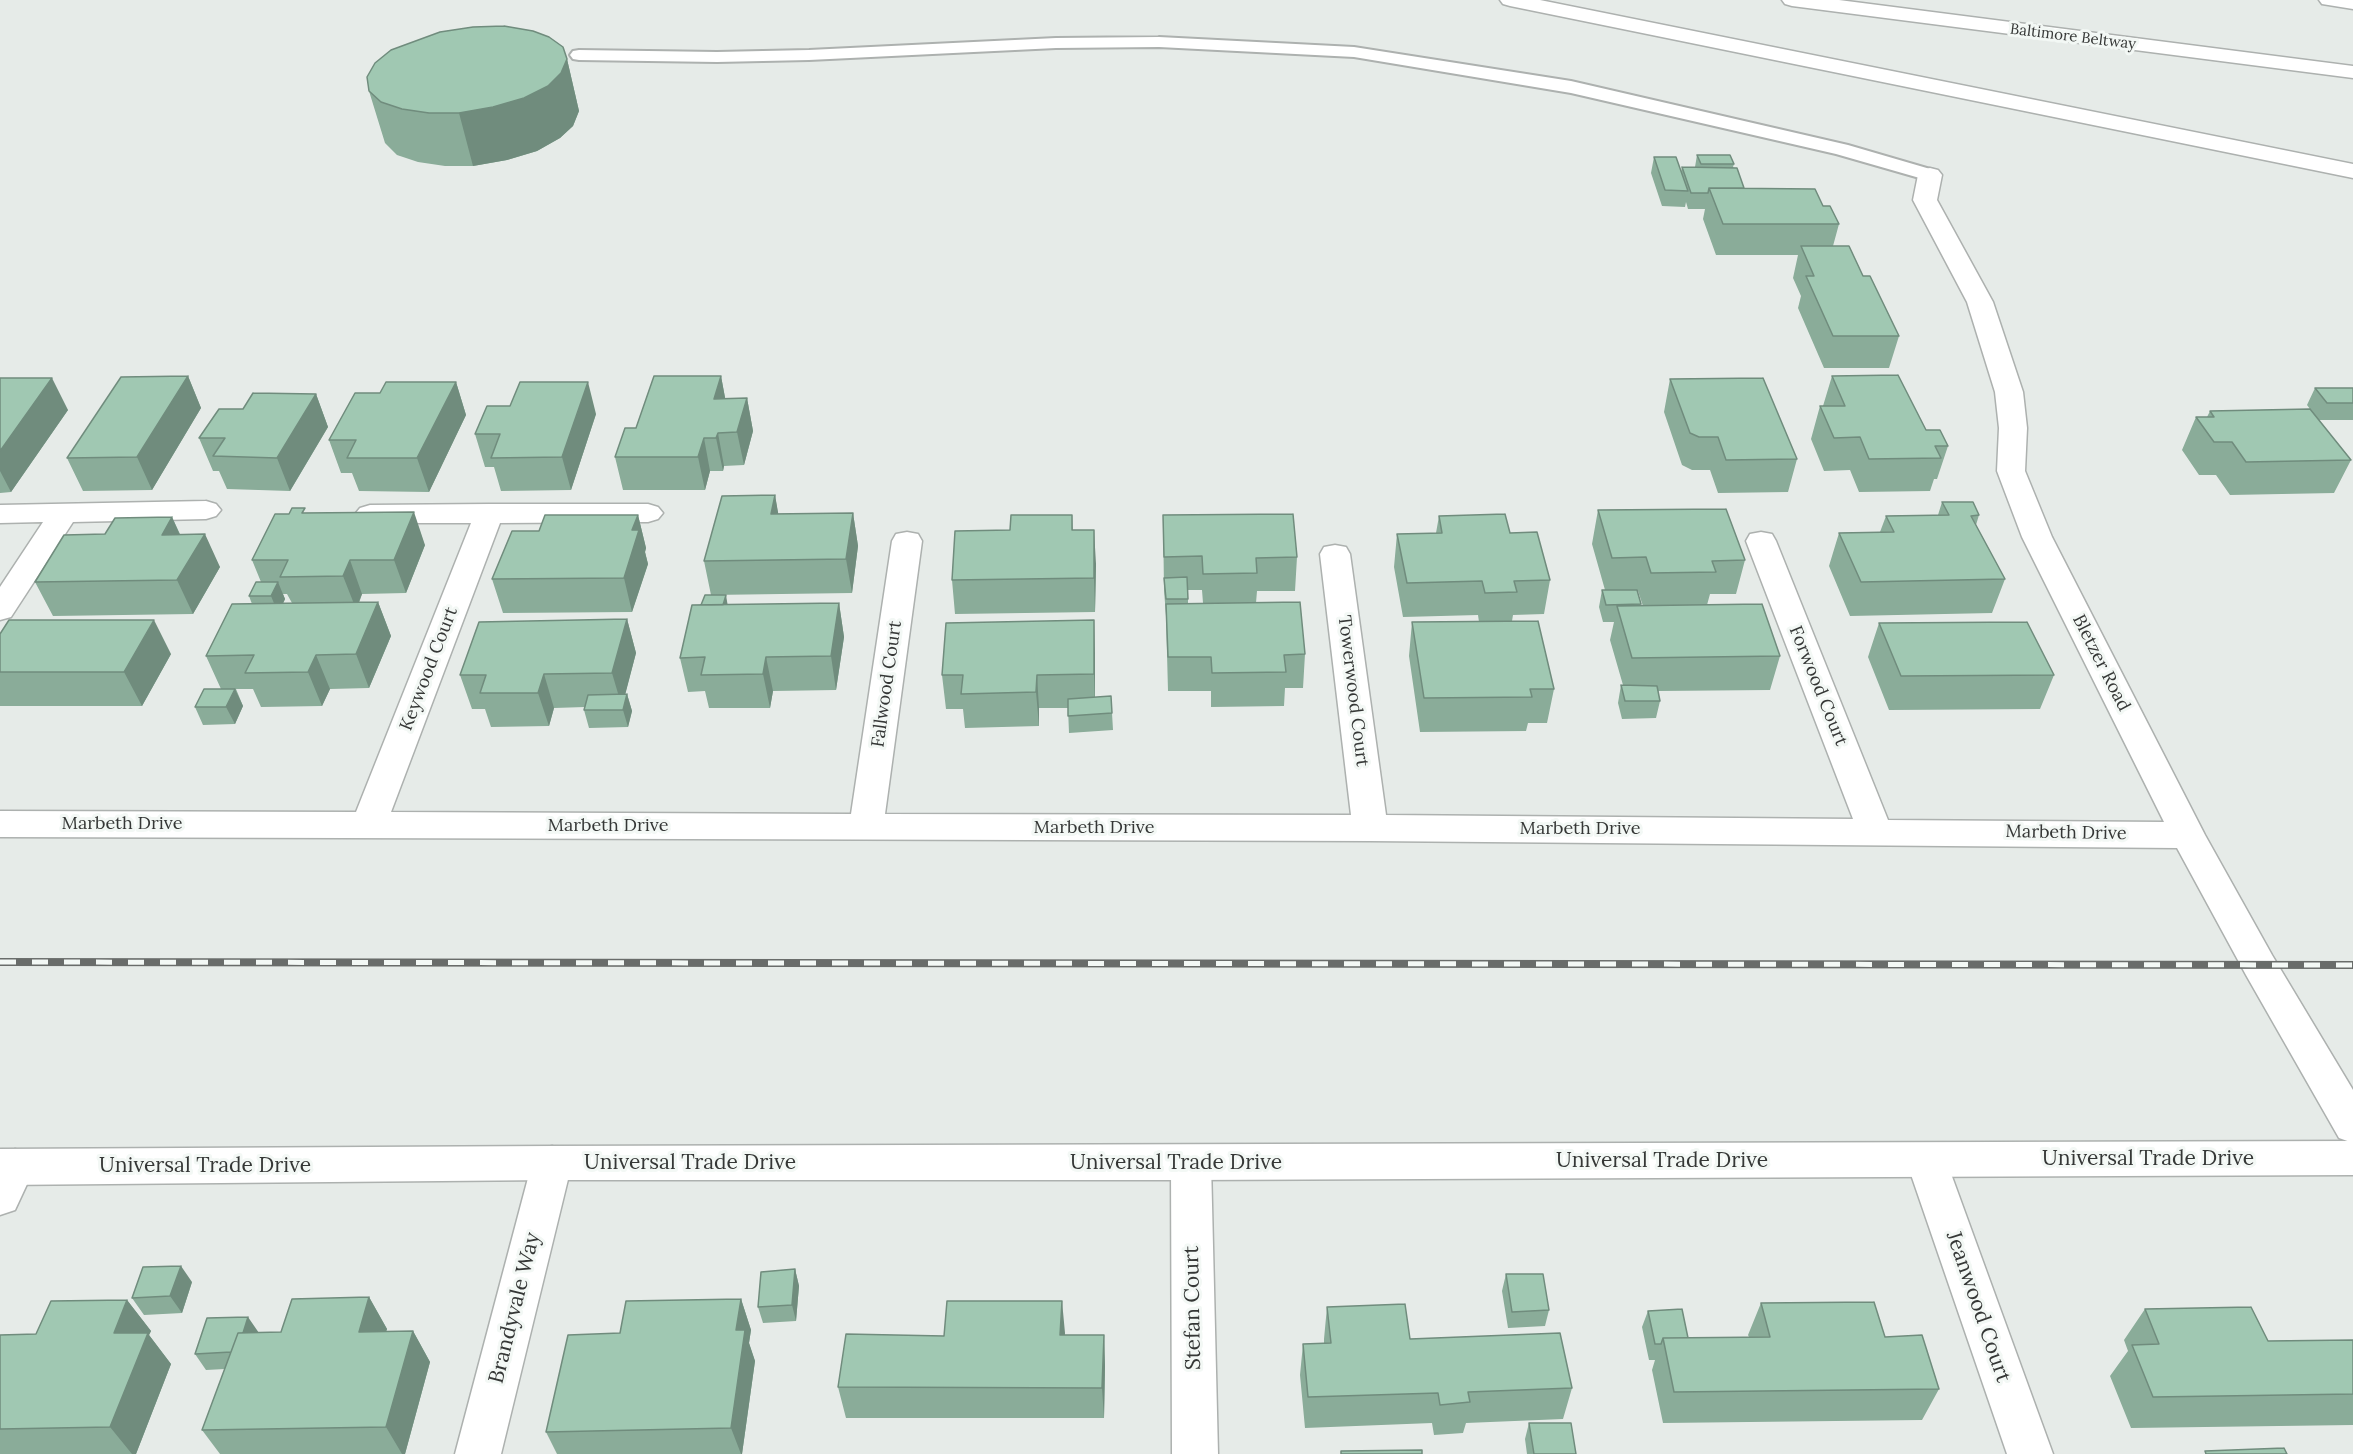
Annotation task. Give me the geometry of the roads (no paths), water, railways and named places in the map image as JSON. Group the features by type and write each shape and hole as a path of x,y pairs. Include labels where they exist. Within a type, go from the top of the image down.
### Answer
{"main road":[{"path":"1510,0 2353,171"},
{"name":"Baltimore Beltway","path":"1792,0 2353,72"},
{"path":"2329,0 2353,3"},
{"name":"Bletzer Road","path":"1930,176 1925,200 1980,302 2009,392 2013,428 2011,471 2037,537 2188,835 2259,965 2353,1126"},
{"path":"0,514 206,510"},
{"path":"0,610 64,513"},
{"name":"Keywood Court","path":"369,824 489,513"},
{"path":"345,515 648,513"},
{"name":"Fallwood Court","path":"867,828 907,541"},
{"name":"Forwood Court","path":"1761,541 1875,831"},
{"name":"Towerwood Court","path":"1335,554 1370,828"},
{"name":"Marbeth Drive","path":"0,824 1370,828 2188,835"},
{"name":"Universal Trade Drive","path":"5,1177 552,1163 2353,1158"},
{"name":"Jeanwood Court","path":"1926,1160 2030,1454"},
{"name":"Brandyvale Way","path":"478,1454 552,1163"},
{"name":"Stefan Court","path":"1191,1163 1195,1454"}],"lane":[{"path":"579,55 809,56 1056,43 1148,42 1251,45 1354,52 1571,87 1841,149 1930,176"}],"railway":[{"path":"0,962 2353,965"}]}
